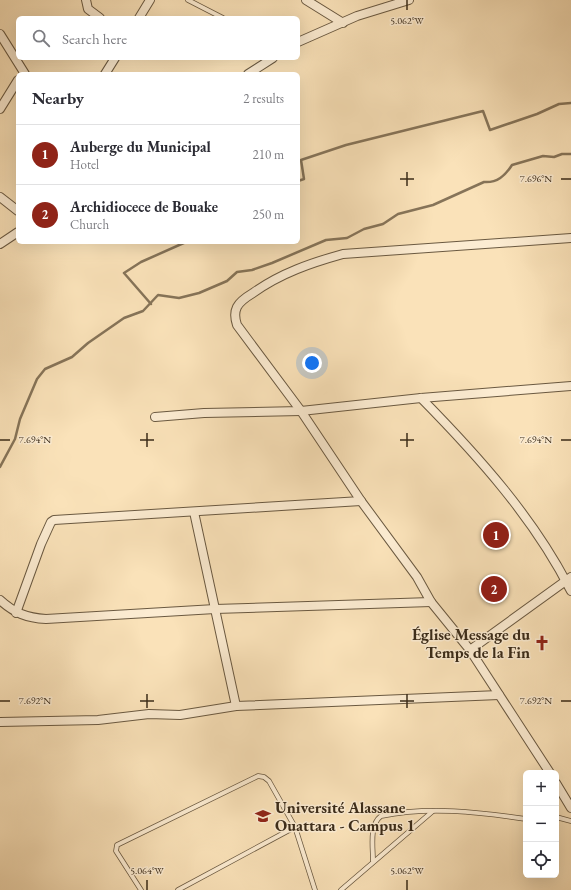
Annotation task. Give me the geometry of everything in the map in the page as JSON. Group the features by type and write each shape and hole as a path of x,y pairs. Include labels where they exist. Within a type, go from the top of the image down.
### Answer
{"street":[{"path":"86,0 88,9 97,16"},
{"path":"140,16 150,0"},
{"path":"306,0 343,23"},
{"path":"300,41 343,23 409,0"},
{"path":"0,34 22,72"},
{"path":"106,72 114,60"},
{"path":"251,72 270,60"},
{"path":"0,109 16,83"},
{"path":"0,197 16,209"},
{"path":"0,244 16,233"},
{"path":"548,770 470,650 431,602 417,577 361,501 301,411 237,325 235,318 237,306 263,286 293,270 343,254 571,238"},
{"path":"155,417 204,413 301,411 421,398 571,386"},
{"path":"421,398 484,464 568,579 571,591"},
{"path":"16,613 41,544 51,522 54,520 361,501"},
{"path":"194,512 236,706"},
{"path":"470,650 568,579"},
{"path":"0,600 16,613 33,618 46,619 215,609 431,602"},
{"path":"0,722 98,720 149,714 180,715 236,706 499,695"},
{"path":"559,788 571,808"}],"lane":[{"path":"188,0 219,16"},
{"path":"141,890 116,851 117,846 258,776 264,777 269,781 295,827 315,890"},
{"path":"341,890 432,810"},
{"path":"373,861 374,827 376,820 381,816 432,810 472,811 523,819"},
{"path":"559,818 571,821"},
{"path":"178,890 295,827"}],"waterway":[{"path":"300,180 304,179 301,160 346,145 483,111 490,130 537,114 559,104 571,103"},
{"path":"0,467 15,439 20,419 37,379 45,369 72,357 88,343 124,318 143,311 158,295 179,298 199,293 227,281 237,272 252,270 272,263 326,240 347,238 364,229 383,224 398,214 433,205 484,182 497,180 512,165 543,156 554,157 562,154 571,154"},
{"path":"151,304 124,273 141,262 182,244"}],"place":[{"name":"Auberge du Municipal","path":"496,535"},
{"name":"Archidiocece de Bouake","path":"494,589"},
{"name":"Église Message du Temps de la Fin","path":"542,643"},
{"name":"Université Alassane Ouattara - Campus 1","path":"263,816"}]}
